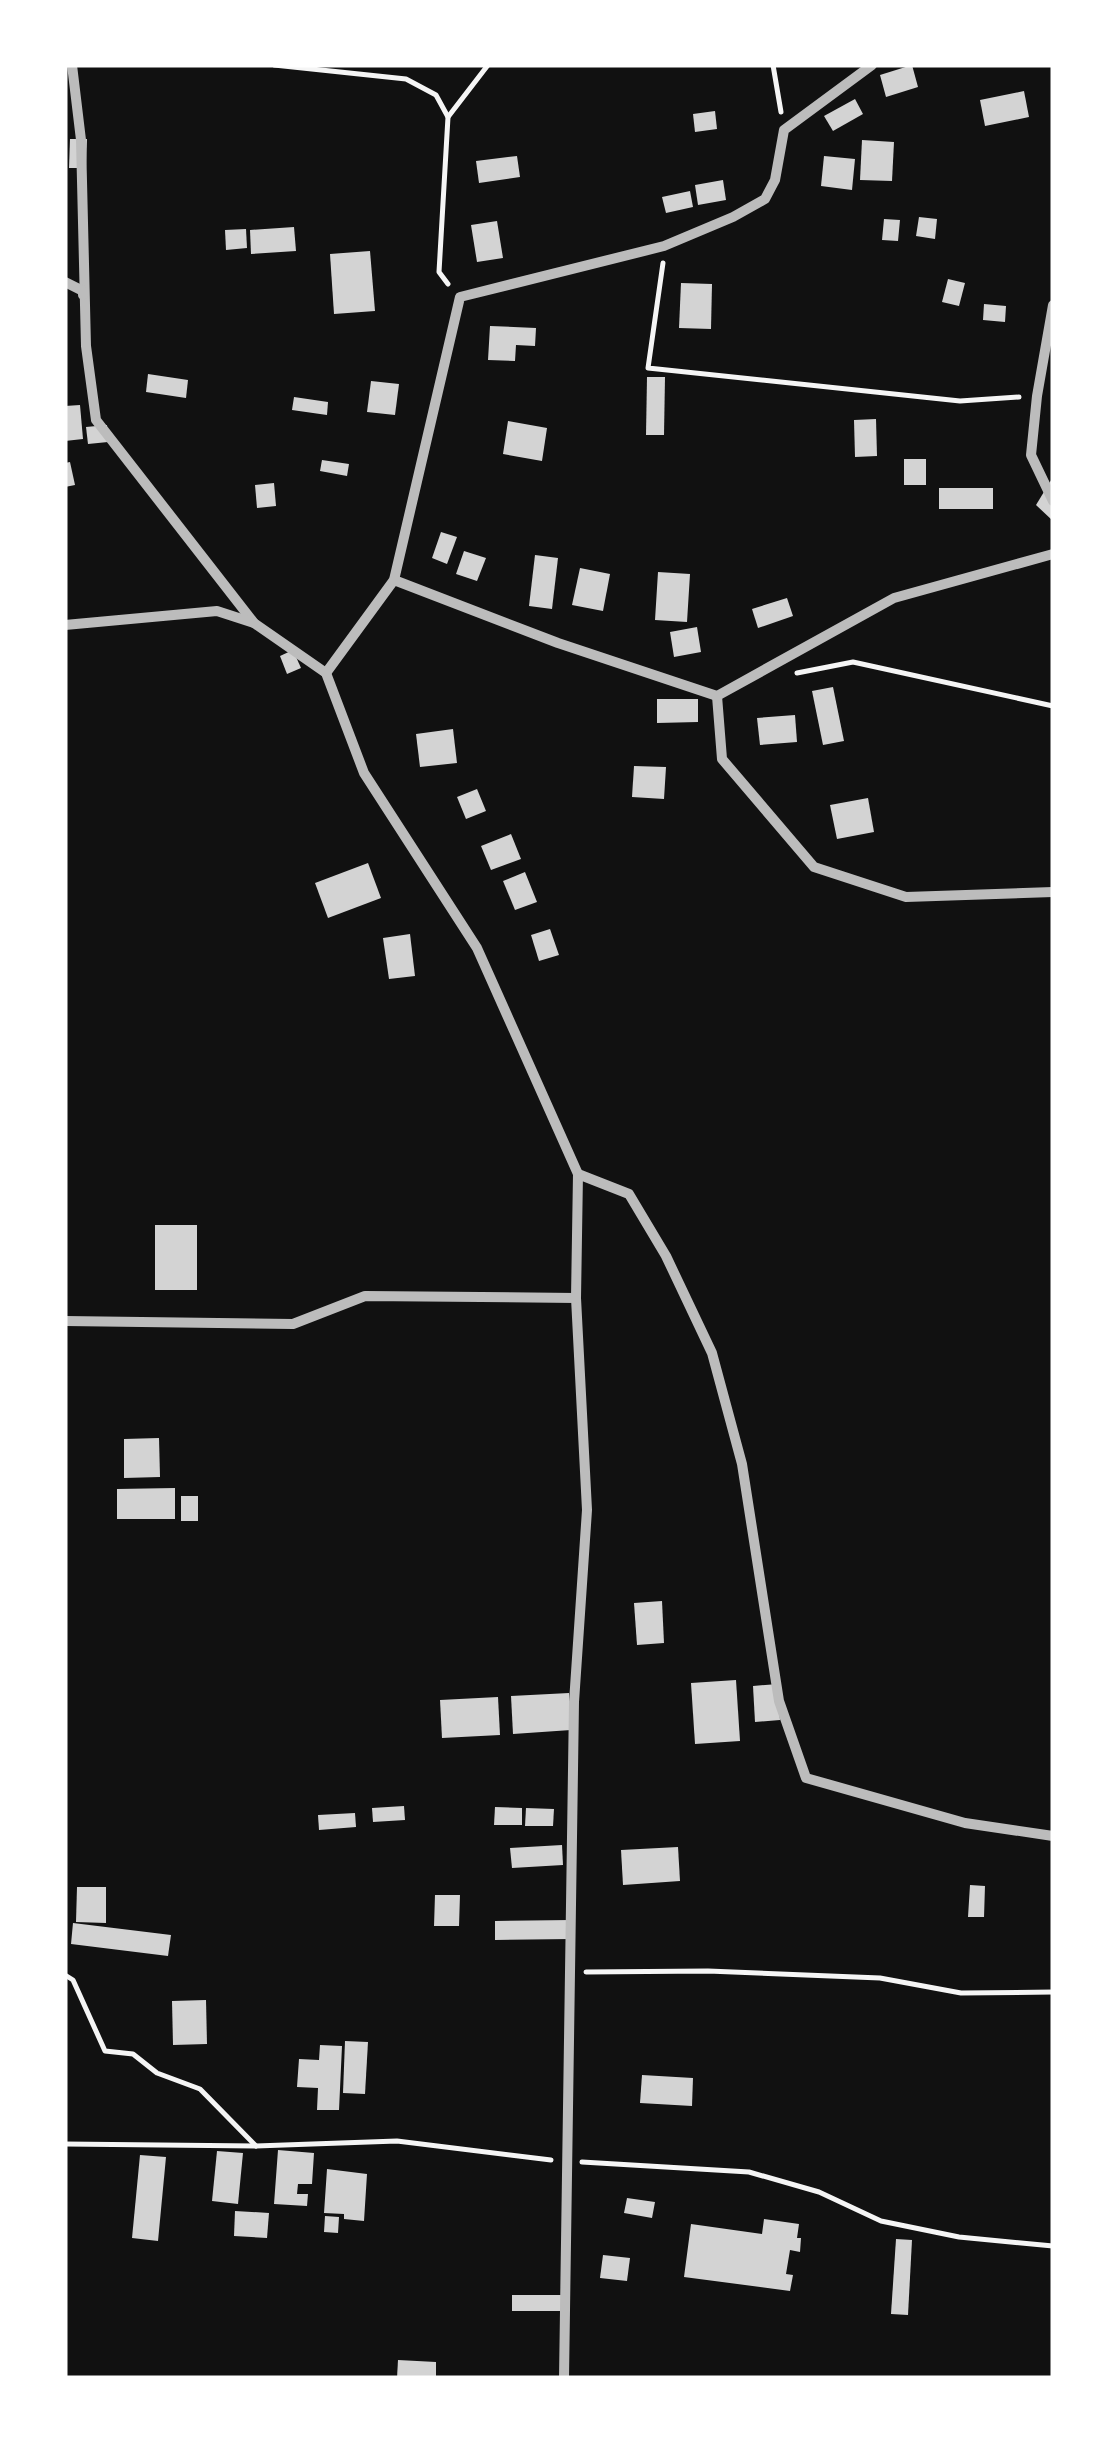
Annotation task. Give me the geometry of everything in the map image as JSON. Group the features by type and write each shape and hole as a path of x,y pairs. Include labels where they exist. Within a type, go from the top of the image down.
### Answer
{"street":[{"path":"72,65 81,140 86,346"},
{"path":"326,673 394,580 460,297 664,246 765,199 775,180 784,130 872,65"},
{"path":"65,282 83,291 96,420 254,624"},
{"path":"1053,306 1031,455 1053,501"},
{"path":"394,580 558,643 717,696 894,598 1053,554"},
{"path":"65,626 218,611 254,624 326,673 364,773 476,948 578,1174 576,1298 587,1510 574,1702 564,2378"},
{"path":"717,696 722,759 814,867 906,897 1053,892"},
{"path":"578,1174 629,1194 666,1256 712,1353 742,1464 779,1700 806,1778 966,1823 1053,1836"},
{"path":"65,1321 293,1324 365,1296 576,1298"}],"path":[{"path":"274,65 406,79 436,94 448,117 439,272 460,297"},
{"path":"448,117 488,65"},
{"path":"772,65 784,130"},
{"path":"664,246 648,368 960,401 1037,396"},
{"path":"789,675 853,662 1053,706"},
{"path":"568,1972 746,1972 880,1978 961,1994 1053,1992"},
{"path":"65,1974 73,1980 106,2051 132,2054 157,2073 200,2089 256,2146"},
{"path":"65,2144 256,2146 397,2142 567,2162 749,2172 820,2192 881,2221 959,2237 1053,2246"}],"building":[{"path":"912,65 918,87 886,97 880,75"},
{"path":"1024,91 1029,117 985,126 980,100"},
{"path":"855,99 863,114 833,131 824,116"},
{"path":"715,111 717,129 695,132 693,114"},
{"path":"70,139 87,139 86,168 69,168"},
{"path":"862,140 894,142 892,181 860,180"},
{"path":"517,156 520,177 479,183 476,161"},
{"path":"824,156 855,159 852,190 821,186"},
{"path":"723,180 726,200 698,205 695,185"},
{"path":"690,191 693,207 666,213 662,197"},
{"path":"919,217 937,219 935,239 916,236"},
{"path":"884,219 900,220 898,241 882,240"},
{"path":"497,221 503,258 477,262 471,225"},
{"path":"294,227 296,251 251,254 250,230"},
{"path":"246,229 247,248 226,250 225,230"},
{"path":"370,251 375,311 334,314 330,254"},
{"path":"948,279 965,283 959,306 942,302"},
{"path":"681,283 712,284 711,329 679,328"},
{"path":"984,304 1006,306 1005,322 983,320"},
{"path":"490,326 536,328 535,346 516,345 515,361 488,360"},
{"path":"148,374 188,380 186,398 146,392"},
{"path":"647,377 665,377 664,435 646,435"},
{"path":"371,381 399,384 395,415 367,412"},
{"path":"294,397 328,402 327,415 292,410"},
{"path":"80,405 83,439 65,441 65,406"},
{"path":"876,419 877,456 855,457 854,420"},
{"path":"508,421 547,428 542,461 503,454"},
{"path":"107,425 108,442 88,444 86,427"},
{"path":"904,459 926,459 926,485 904,485"},
{"path":"322,460 349,464 347,476 320,471"},
{"path":"70,462 75,485 65,487 65,463"},
{"path":"1053,477 1053,521 1036,505"},
{"path":"274,483 276,506 257,508 255,485"},
{"path":"939,488 993,488 993,509 939,509"},
{"path":"441,532 457,537 447,564 432,558"},
{"path":"464,551 486,558 477,581 456,574"},
{"path":"535,555 558,558 552,609 529,606"},
{"path":"580,568 610,574 603,611 572,605"},
{"path":"658,572 690,574 687,622 655,620"},
{"path":"787,598 793,616 758,628 752,609"},
{"path":"697,627 701,652 674,657 670,632"},
{"path":"293,650 301,668 287,674 280,656"},
{"path":"833,687 844,741 823,745 812,691"},
{"path":"657,699 698,699 698,722 657,723"},
{"path":"795,715 797,742 760,745 757,718"},
{"path":"453,729 457,763 420,767 416,734"},
{"path":"634,766 666,767 664,799 632,797"},
{"path":"477,789 486,811 466,819 457,797"},
{"path":"868,798 874,832 837,839 830,805"},
{"path":"511,834 521,859 491,870 481,846"},
{"path":"368,863 381,898 328,918 315,883"},
{"path":"525,872 537,902 515,910 503,881"},
{"path":"550,929 559,955 539,961 531,935"},
{"path":"410,934 415,976 389,979 383,938"},
{"path":"155,1225 197,1225 197,1290 155,1290"},
{"path":"159,1438 160,1477 124,1478 124,1439"},
{"path":"175,1488 175,1519 117,1519 117,1489"},
{"path":"181,1496 198,1496 198,1521 181,1521"},
{"path":"662,1601 664,1643 637,1645 634,1603"},
{"path":"736,1680 740,1741 695,1744 691,1683"},
{"path":"778,1684 780,1720 755,1722 753,1686"},
{"path":"569,1693 571,1730 513,1734 511,1696"},
{"path":"498,1697 500,1735 442,1738 440,1700"},
{"path":"404,1806 405,1820 373,1822 372,1808"},
{"path":"495,1807 522,1808 522,1825 494,1825"},
{"path":"526,1808 554,1809 553,1826 525,1826"},
{"path":"355,1813 356,1827 319,1830 318,1815"},
{"path":"562,1845 563,1865 512,1868 510,1848"},
{"path":"678,1847 680,1881 623,1885 621,1850"},
{"path":"970,1885 985,1886 984,1917 968,1917"},
{"path":"77,1887 106,1887 106,1923 76,1922"},
{"path":"435,1895 460,1895 459,1926 434,1926"},
{"path":"571,1920 572,1939 495,1940 495,1921"},
{"path":"73,1923 171,1935 168,1956 71,1944"},
{"path":"206,2000 207,2044 173,2045 172,2001"},
{"path":"345,2041 368,2042 365,2094 343,2093"},
{"path":"320,2045 342,2046 339,2110 317,2110 318,2088 297,2087 299,2059 319,2060"},
{"path":"642,2075 693,2078 692,2106 640,2103"},
{"path":"278,2150 314,2153 312,2184 298,2184 297,2194 308,2194 307,2206 274,2204"},
{"path":"217,2151 243,2153 238,2204 212,2201"},
{"path":"140,2155 166,2157 158,2241 132,2238"},
{"path":"327,2169 367,2174 364,2221 324,2213"},
{"path":"627,2198 655,2202 652,2218 624,2213"},
{"path":"235,2211 269,2213 267,2238 234,2236"},
{"path":"325,2216 339,2217 338,2233 324,2232"},
{"path":"764,2219 799,2224 800,2252 790,2250 786,2274 793,2275 790,2291 684,2277 691,2224 762,2234"},
{"path":"896,2239 912,2240 908,2315 891,2314"},
{"path":"603,2255 630,2258 627,2281 600,2278"},
{"path":"512,2295 561,2295 561,2311 512,2311"},
{"path":"398,2360 436,2362 436,2378 397,2378"}]}
